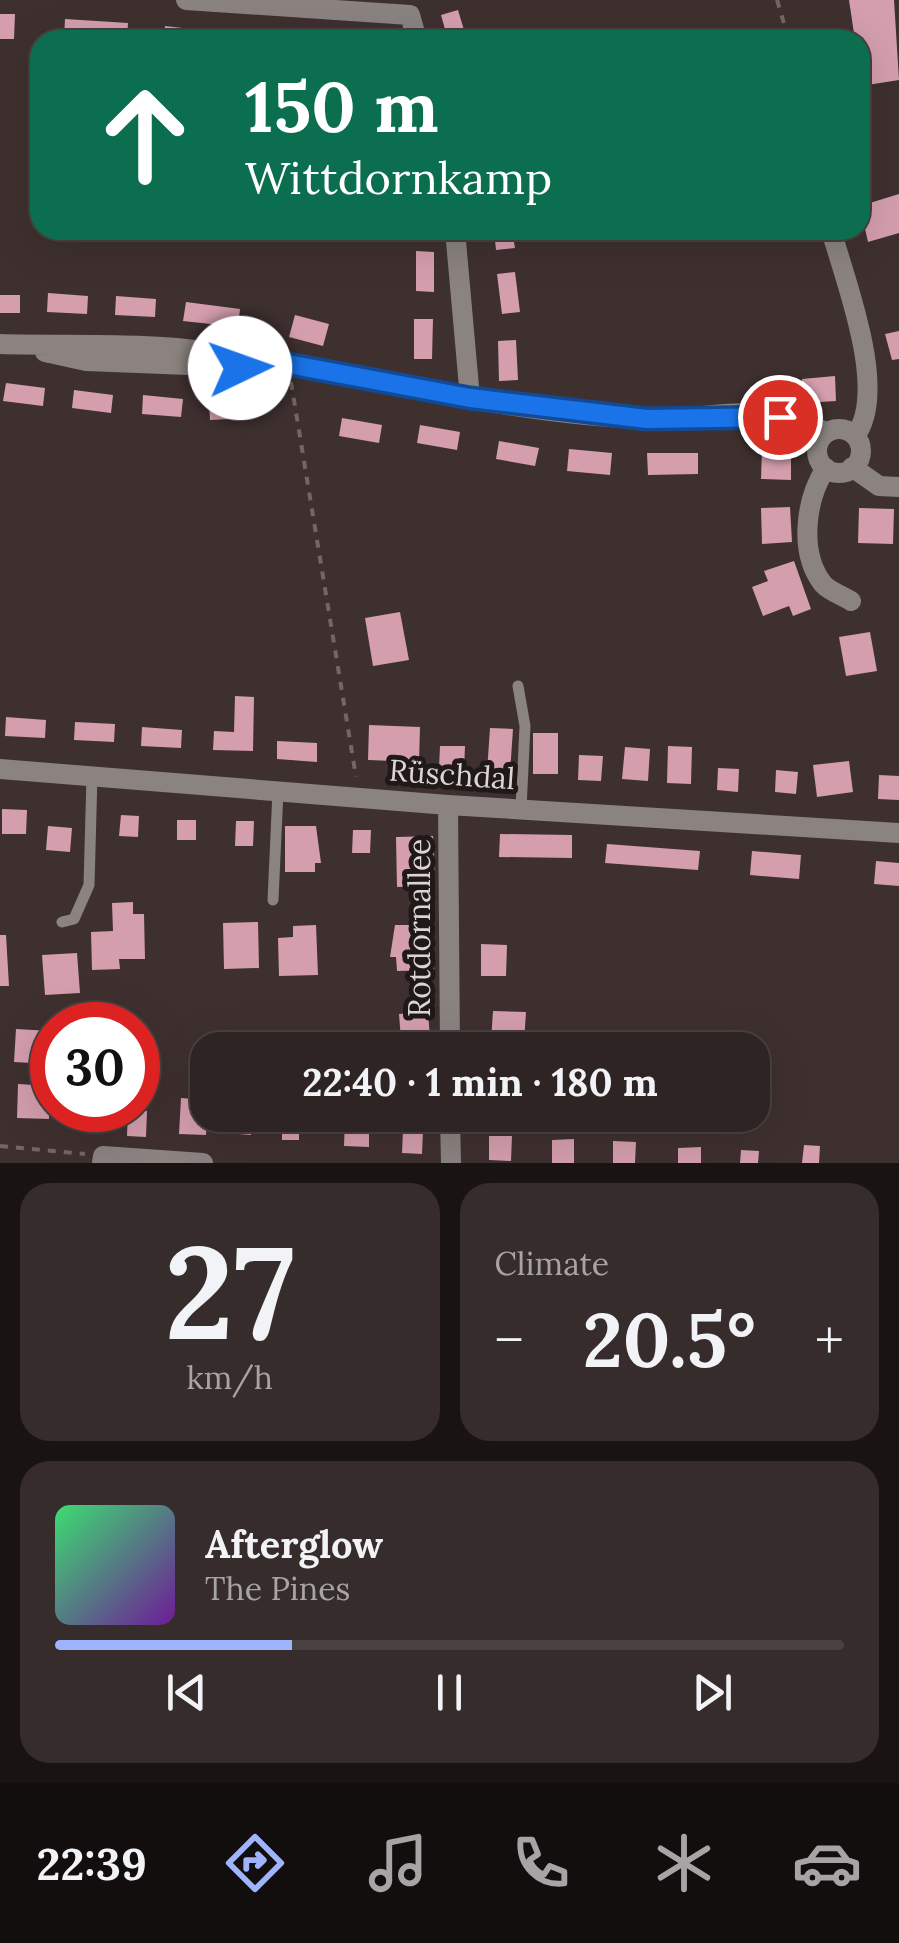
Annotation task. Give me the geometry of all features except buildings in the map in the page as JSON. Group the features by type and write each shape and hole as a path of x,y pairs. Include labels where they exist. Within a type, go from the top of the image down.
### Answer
{"street":[{"path":"186,0 410,15 414,30"},
{"path":"456,240 470,398"},
{"path":"834,240 853,302 864,359 867,412 855,436"},
{"path":"5,344 142,343 288,364 470,398 647,419 780,417 812,424 825,433 844,429 855,436 860,452 852,467 839,472 826,468 817,451 825,433"},
{"path":"852,467 879,486 899,487"},
{"path":"826,468 810,492 808,521 814,562 824,585 851,601"},
{"name":"Rüschdal","path":"0,768 448,805 899,833"},
{"name":"Rotdornallee","path":"448,805 450,1032"},
{"path":"450,1132 451,1163"},
{"path":"102,1160 203,1163"}],"lane":[{"path":"518,686 525,726 521,810"},
{"path":"62,922 74,918 90,886 92,776"},
{"path":"274,900 278,790"}],"path":[{"path":"777,0 786,30"},
{"path":"288,364 359,797"},
{"path":"0,1146 102,1160"}],"route":[{"path":"240,368 288,364 470,398 647,419 744,414 780,417"}]}
